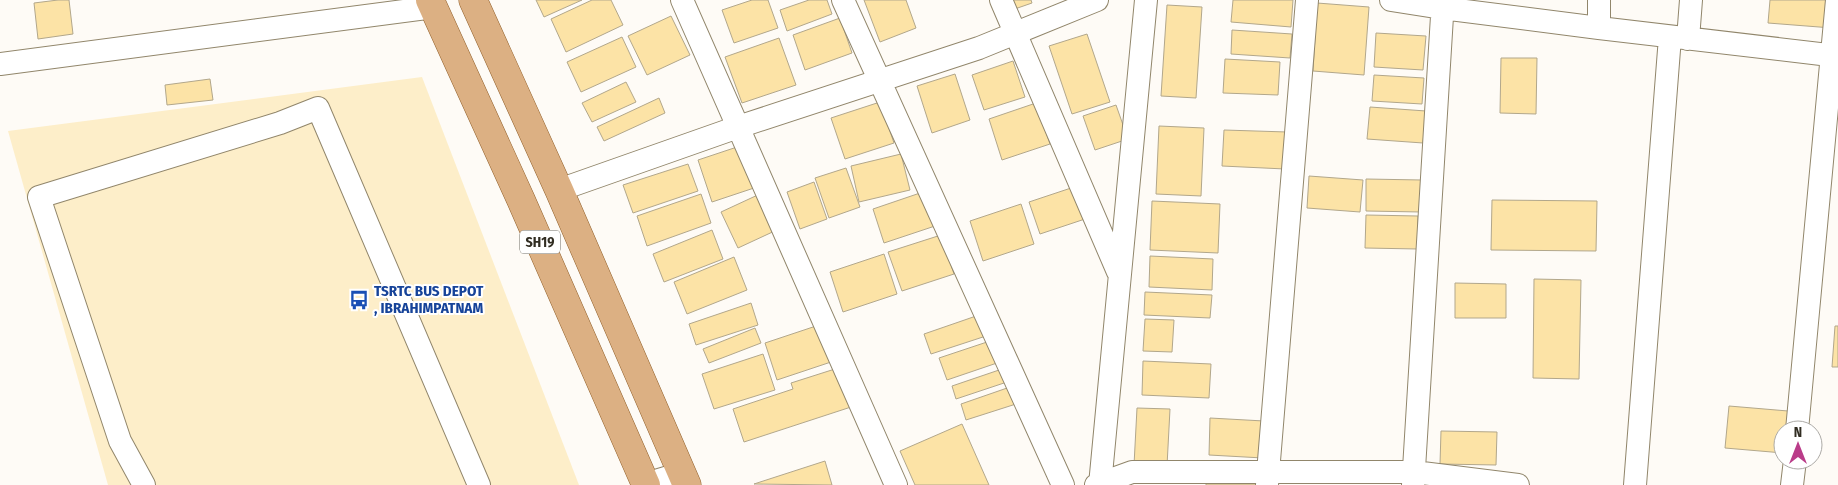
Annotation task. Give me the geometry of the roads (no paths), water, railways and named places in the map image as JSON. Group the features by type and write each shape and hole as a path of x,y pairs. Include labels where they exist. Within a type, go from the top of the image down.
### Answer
{"main road":[{"name":"SH19","path":"473,0 559,190 684,479"},
{"name":"SH19","path":"432,4 521,200 645,485"}],"street":[{"path":"682,0 896,485"},
{"path":"843,0 1063,485"},
{"path":"1001,0 1120,275"},
{"path":"559,190 738,127 979,48 1097,0"},
{"path":"1146,0 1098,485 1132,472 1267,479 1413,478 1518,485"},
{"path":"1267,479 1307,0"},
{"path":"1391,0 1443,4 1599,28 1834,56"},
{"path":"1599,0 1599,28"},
{"path":"1635,485 1679,38 1691,0"},
{"path":"1798,420 1834,56 1837,0"},
{"path":"0,64 432,4"},
{"path":"1413,478 1443,4"},
{"path":"144,485 120,441 39,197 280,123 318,108 479,485"},
{"path":"1792,485 1793,470"},
{"path":"645,485 684,479"}],"place":[{"name":"TSRTC BUS DEPOT , IBRAHIMPATNAM","path":"359,300"}]}
